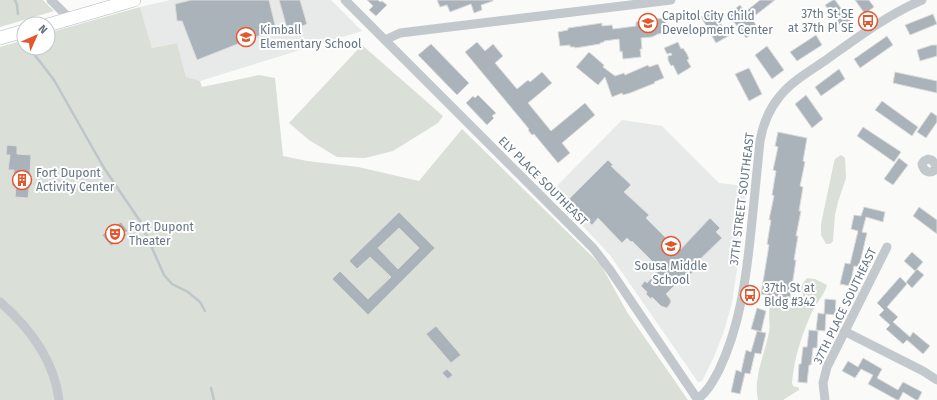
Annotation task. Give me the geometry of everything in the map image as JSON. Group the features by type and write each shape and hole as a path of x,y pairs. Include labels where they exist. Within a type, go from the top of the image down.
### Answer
{"main road":[{"path":"56,23 134,0"},
{"path":"0,38 16,34"}],"street":[{"path":"51,0 70,19"},
{"name":"ELY PLACE SOUTHEAST","path":"346,0 593,248 610,270 698,399"},
{"path":"385,40 400,33 671,0"},
{"name":"37TH STREET SOUTHEAST","path":"698,399 708,390 719,370 730,342 739,312 747,263 760,141 764,126 772,107 785,91 802,77 882,21 922,0"},
{"name":"37TH PLACE SOUTHEAST","path":"825,400 823,389 825,373 829,362 887,247"},
{"path":"0,302 16,316 32,334 48,360 58,391 59,400"},
{"path":"844,332 937,380"}],"shaded area":[{"path":"0,0 43,0 54,11 37,16 16,16 16,22 0,27"},
{"name":"Kimball Elementary School","path":"170,0 331,0 362,31 200,81 186,78 177,43 152,48 140,7"},
{"path":"140,7 152,48 177,43 186,77 200,81 202,87 259,75 275,78 283,156 307,161 358,167 419,181 462,129 601,265 627,312 688,400 0,400 0,47 16,42 16,56 56,56 56,31"},
{"path":"362,45 443,116 438,123 393,151 365,158 337,157 309,140 289,123"},
{"name":"Sousa Middle School","path":"622,120 662,126 719,183 746,186 739,255 732,303 724,331 714,357 702,381 698,382 610,255 551,192"},
{"path":"841,155 845,158 846,178 835,215 833,241 830,244 826,244 821,235 821,224 834,162 835,159"},
{"path":"807,278 815,279 827,285 808,320 797,355 792,383 793,386 799,388 799,390 783,400 758,400 758,374 769,332 769,312 771,305 773,302 786,304 802,299 803,295 801,286"}],"building":[{"path":"191,0 269,0 276,29 197,60 182,21 177,21 175,4"},
{"path":"279,0 300,0 307,24 288,32"},
{"path":"367,0 382,1 387,5 376,16 369,10 373,6"},
{"path":"437,0 493,1 481,5 482,10 474,13 471,4 450,12 447,5 440,7"},
{"path":"760,0 775,0 752,18 758,29 746,38 728,14 740,5 745,12"},
{"path":"835,0 852,23 843,29 825,5"},
{"path":"855,0 869,0 874,7 865,14"},
{"path":"714,10 724,29 726,28 730,35 716,43 701,17"},
{"path":"933,14 937,24 910,35 905,25"},
{"path":"654,17 655,19 665,18 666,33 641,38 641,57 623,59 622,51 620,52 619,39 575,48 570,47 570,45 560,46 558,32 568,30 568,28 602,23 602,26 612,25 613,29 636,26 636,22 646,20 645,18"},
{"path":"816,35 822,45 797,61 790,52"},
{"path":"887,36 893,45 860,68 854,59"},
{"path":"477,42 485,51 493,44 503,56 495,63 517,89 528,80 530,82 542,72 552,83 528,103 551,131 585,103 595,115 562,143 570,153 558,163 534,134 532,135 528,130 529,129 465,52"},
{"path":"678,42 681,49 683,48 687,54 689,59 687,60 691,67 678,75 673,65 671,66 668,60 668,56 672,55 671,53 667,54 664,48"},
{"path":"431,44 469,83 457,95 418,55"},
{"path":"932,45 937,45 937,56 920,61 917,50"},
{"path":"767,46 784,70 772,79 755,55"},
{"path":"589,52 604,65 603,67 615,76 624,73 625,75 648,65 649,67 658,64 664,78 630,93 623,95 622,93 612,97 605,77 598,85 576,67"},
{"path":"749,68 762,94 749,101 735,74"},
{"path":"839,69 845,79 821,96 815,87"},
{"path":"895,72 937,81 937,93 893,83"},
{"path":"478,95 496,113 492,116 494,118 487,125 466,103 473,96 475,98"},
{"path":"806,95 823,119 812,128 795,104"},
{"path":"882,101 918,127 912,136 875,110"},
{"path":"931,112 937,116 937,122 926,138 917,132"},
{"path":"863,127 901,152 894,162 857,136"},
{"path":"778,132 807,138 803,161 805,162 800,186 803,187 799,211 801,211 796,236 798,236 794,260 796,260 790,299 761,294 769,245 767,244 771,220 769,220 774,196 772,195 776,171 773,170 778,147 775,146"},
{"name":"Fort Dupont Activity Center","path":"7,145 17,146 17,154 31,155 31,173 28,198 15,197 16,186 12,186 14,170 8,170 10,155 6,155"},
{"path":"899,158 908,165 893,185 884,179"},
{"path":"608,160 613,165 611,166 631,185 624,192 649,215 646,218 679,251 710,218 720,228 716,232 722,238 690,269 693,272 688,276 686,274 666,294 671,302 667,308 661,306 652,297 651,299 641,286 645,281 647,283 660,269 632,241 631,242 627,238 622,243 598,218 592,225 572,205 571,206 566,202"},
{"path":"864,207 885,212 883,222 866,217 862,232 867,233 859,267 854,266 850,286 840,284 845,263 850,264 858,231 851,229 854,215 861,216"},
{"path":"919,207 937,220 937,234 913,216"},
{"path":"399,212 435,248 368,315 332,279 340,271 368,299 391,277 370,257 357,269 349,261","holes":["399,228 419,248 398,269 378,248"]},
{"path":"121,222 128,231 125,233 127,235 111,246 102,235"},
{"path":"912,252 923,262 915,271 904,261"},
{"path":"917,269 924,275 912,288 906,282"},
{"path":"900,277 907,284 887,307 898,317 893,322 910,337 913,332 930,346 923,354 907,340 903,344 886,329 890,325 879,315 884,310 877,303"},
{"path":"825,299 836,300 835,315 826,314 825,331 816,330 818,313 824,314"},
{"path":"757,308 766,311 761,332 751,329"},
{"path":"436,326 461,355 451,363 426,334"},
{"path":"809,330 818,331 817,348 813,348 807,383 798,382 799,364 801,364 803,347 807,347"},
{"path":"757,331 766,333 761,354 755,353 750,374 745,373 740,394 731,392 736,370 741,372 746,350 751,352"},
{"path":"863,358 882,369 877,378 898,390 903,382 922,392 918,400 903,392 899,400 897,400 868,384 873,375 861,369 855,378 842,371 848,361 858,367"},
{"path":"447,369 453,375 448,379 442,373"}],"waterway":[{"path":"15,0 18,14"},
{"path":"36,56 54,80 104,168 140,221 164,275 172,284 188,292 200,302 205,311"},
{"path":"211,388 214,400"}],"place":[{"name":"37th St SE at 37th Pl SE","path":"868,21"},
{"name":"Capitol City Child Development Center","path":"648,23"},
{"name":"Kimball Elementary School","path":"246,37"},
{"name":"Fort Dupont Activity Center","path":"22,180"},
{"name":"Fort Dupont Theater","path":"115,234"},
{"name":"Sousa Middle School","path":"671,246"},
{"name":"37th St at Bldg #342","path":"750,295"}]}
